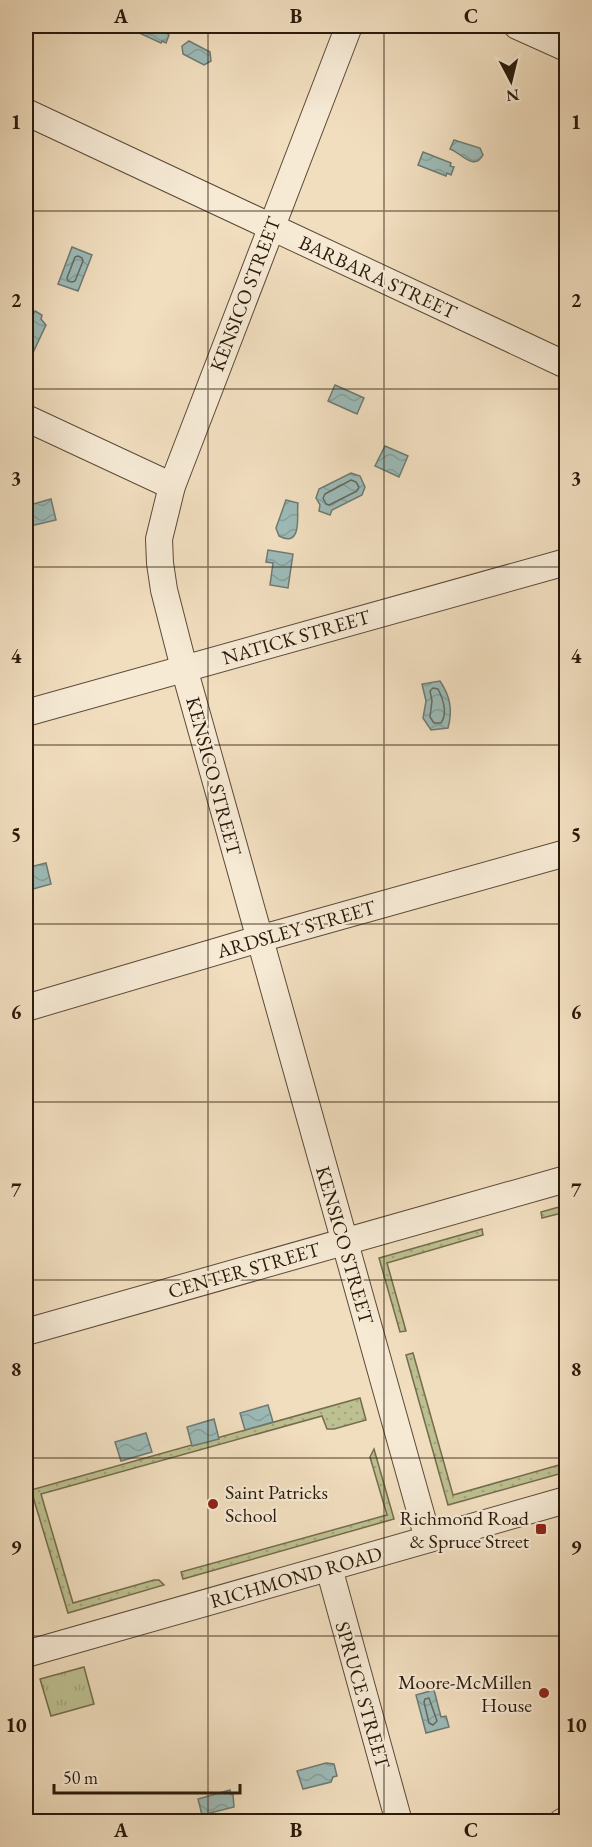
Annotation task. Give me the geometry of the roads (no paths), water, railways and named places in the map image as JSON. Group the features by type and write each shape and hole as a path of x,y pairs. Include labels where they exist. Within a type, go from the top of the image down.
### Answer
{"street":[{"name":"KENSICO STREET","path":"349,26 172,486 159,539 160,563 164,590 184,668 428,1539"},
{"path":"517,26 567,48"},
{"name":"BARBARA STREET","path":"26,112 567,365"},
{"path":"26,419 172,486"},
{"name":"NATICK STREET","path":"26,713 567,562"},
{"name":"ARDSLEY STREET","path":"26,1008 259,939 567,853"},
{"name":"CENTER STREET","path":"26,1332 567,1179"},
{"name":"RICHMOND ROAD","path":"26,1654 567,1500"},
{"name":"SPRUCE STREET","path":"328,1568 399,1821"},
{"path":"562,1821 567,1820"}],"water":[{"path":"140,26 156,26 167,31 169,35 166,43 137,32"},
{"path":"189,41 210,52 211,61 204,65 183,54 182,46"},
{"path":"454,140 480,148 483,155 475,162 467,160 450,149"},
{"path":"423,152 451,163 450,166 454,167 451,175 447,173 446,176 418,165"},
{"path":"72,247 92,255 78,291 58,284"},
{"path":"35,311 42,315 41,319 46,325 29,361 26,360 26,315 33,315"},
{"path":"335,385 364,398 357,414 328,401"},
{"path":"385,446 408,456 399,477 375,466"},
{"path":"351,473 360,476 365,487 362,495 332,510 330,515 319,511 320,505 316,498 319,489"},
{"path":"51,499 56,520 26,527 26,506"},
{"path":"286,500 298,503 297,527 292,537 287,539 279,536 276,528"},
{"path":"268,550 293,554 288,588 270,585 273,563 266,562"},
{"path":"440,681 450,703 450,721 448,728 431,730 423,718 426,701 422,684"},
{"path":"46,863 51,884 26,891 26,868"},
{"path":"268,1405 273,1422 245,1430 240,1413"},
{"path":"214,1419 219,1439 192,1446 187,1427"},
{"path":"146,1433 152,1452 121,1461 115,1442"},
{"path":"434,1690 441,1717 446,1716 449,1727 426,1733 416,1695"},
{"path":"326,1763 334,1764 337,1776 333,1777 331,1782 303,1789 297,1771"},
{"path":"230,1790 233,1794 234,1807 202,1815 198,1799"}],"place":[{"name":"Saint Patricks School","path":"213,1504"},
{"name":"Richmond Road & Spruce Street","path":"541,1529"},
{"name":"Moore-McMillen House","path":"544,1693"}]}
